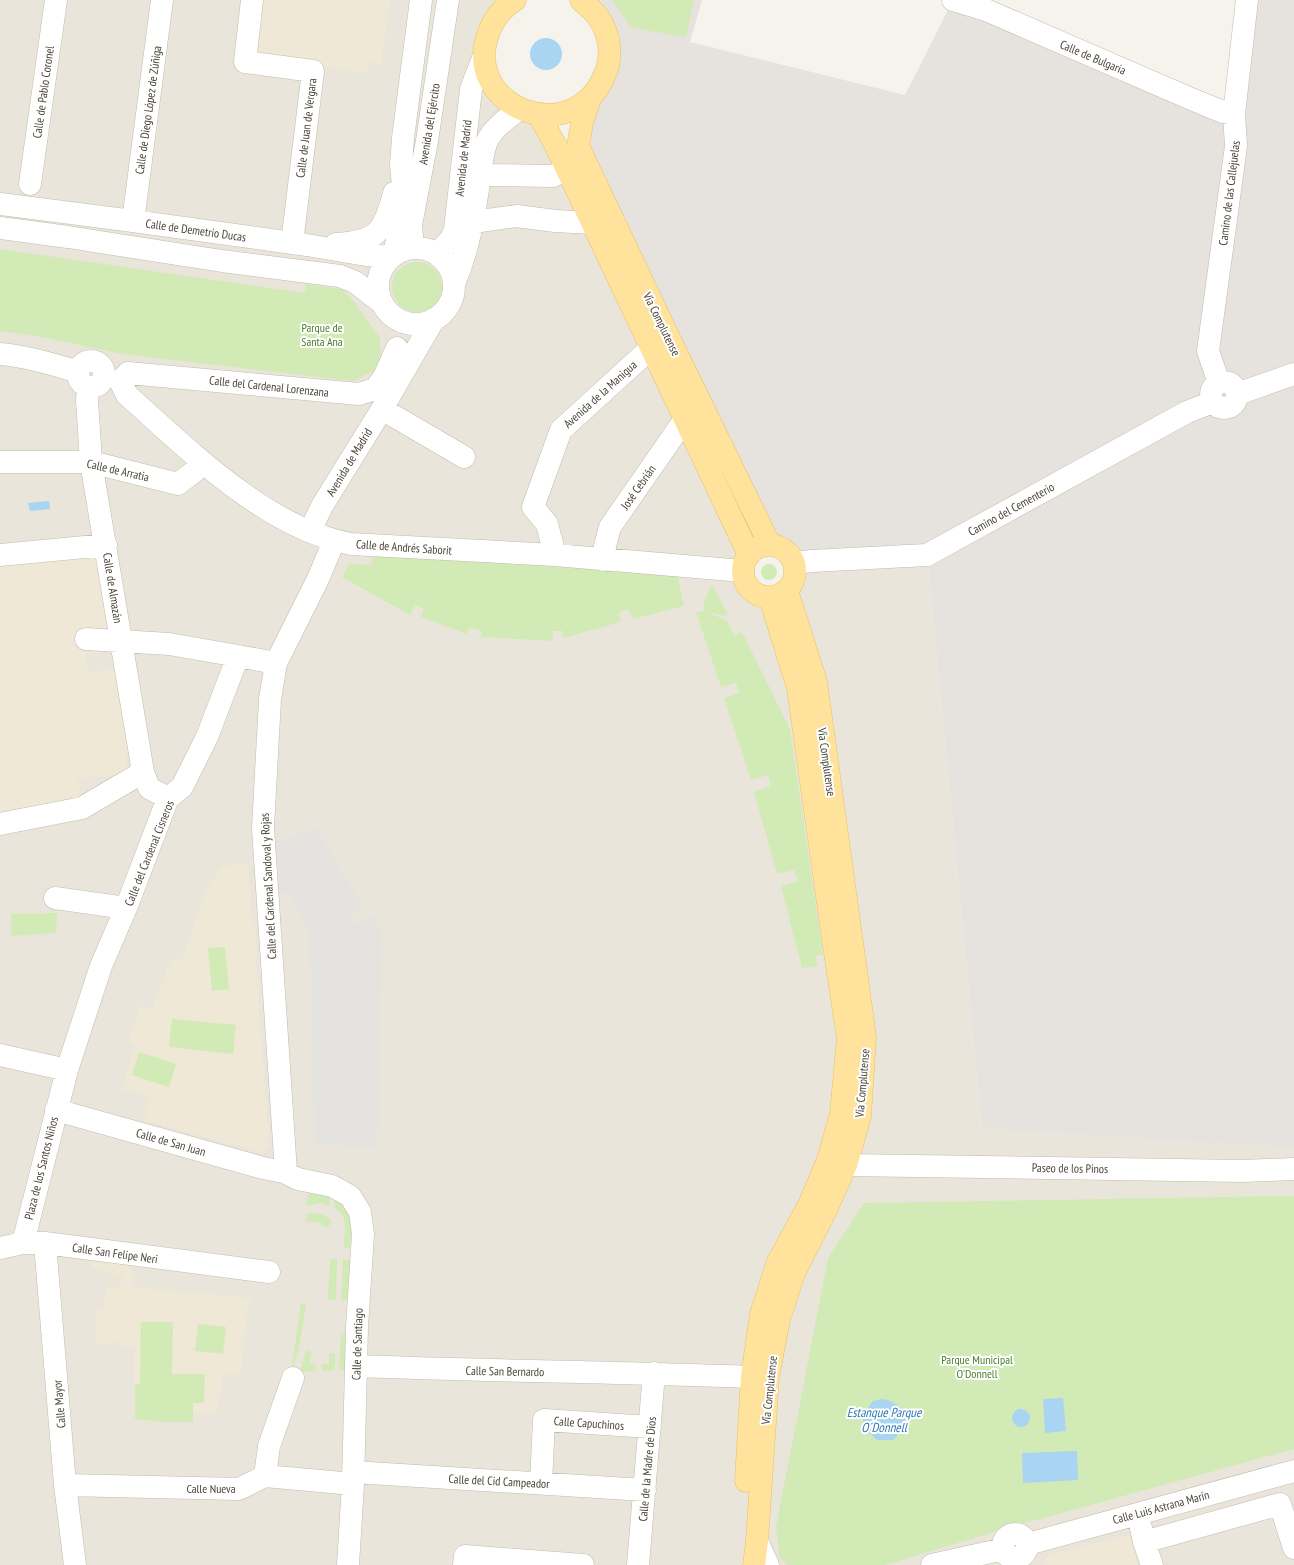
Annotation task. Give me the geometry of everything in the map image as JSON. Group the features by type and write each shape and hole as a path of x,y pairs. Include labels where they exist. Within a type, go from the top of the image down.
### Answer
{"main road":[{"path":"515,0 505,6 493,22 486,39 483,58 487,73 494,87 502,97 529,112 556,115 572,110 590,98 602,82 609,62 609,40 600,19 581,0"},
{"name":"Vía Complutense","path":"590,98 582,123 578,146 668,336 770,545"},
{"name":"Vía Complutense","path":"529,112 566,169 592,223 685,419 746,563"},
{"path":"770,545 786,550 795,563 795,577 791,587 779,594 762,596 753,592 745,581 746,563 762,546 770,545"},
{"name":"Vía Complutense","path":"754,1565 757,1541 768,1377 779,1319 794,1273 825,1212 846,1165 860,1116 865,1037 816,682 779,594"},
{"name":"Vía Complutense","path":"740,1565 752,1377 761,1314 778,1262 809,1205 828,1160 841,1114 848,1038 832,938 798,688 779,594"}],"street":[{"name":"Calle de Pablo Coronel","path":"30,184 56,0"},
{"name":"Calle de Diego López de Zúñiga","path":"133,221 162,0"},
{"name":"Calle de Juan de Vergara","path":"252,0 245,62 313,71 300,244"},
{"name":"Avenida del Ejército","path":"392,257 398,237 404,198 401,165 403,138 421,0"},
{"name":"Avenida del Ejército","path":"413,248 411,225 427,141 448,0"},
{"name":"Calle de Bulgaria","path":"954,0 986,10 1188,98 1223,112 1234,114"},
{"name":"Camino de las Callejuelas","path":"1223,393 1208,351 1236,146 1234,114 1246,0"},
{"name":"Avenida de Madrid","path":"437,254 451,239 455,229 471,89 483,58"},
{"name":"Avenida de Madrid","path":"454,284 463,264 473,222 485,150 489,136 496,127 529,112"},
{"name":"Avenida del Ejército","path":"300,244 356,243 376,234 388,217 401,165"},
{"path":"481,173 492,175 553,176 566,169"},
{"name":"Calle de Demetrio Ducas","path":"0,204 300,244 366,255 392,257"},
{"path":"473,222 517,216 555,221 592,223"},
{"path":"0,228 222,261 340,276 355,282 402,321 413,324 424,323 434,319 442,313 449,304 453,295 454,284 452,272 446,262 437,254 429,250 413,248 399,252 392,257 383,267 379,279 379,291 388,309"},
{"name":"Avenida de Madrid","path":"386,402 396,371 397,348 388,309"},
{"name":"Avenida de Madrid","path":"310,531 322,506 386,402 434,319"},
{"name":"Calle del Cardenal Lorenzana","path":"120,381 128,373 359,394 375,389 384,377 397,348"},
{"name":"Avenida de la Manigua","path":"555,555 547,524 533,507 562,430 651,348"},
{"name":"Calle de Almazán","path":"0,354 59,366 83,380 87,400 91,462 122,640 154,786"},
{"name":"Camino del Cementerio","path":"795,563 927,555 1223,393 1294,374"},
{"name":"Calle de Andrés Saborit","path":"120,381 127,395 204,464 258,504 310,531 334,540 358,544 555,555 604,560 746,563"},
{"path":"386,402 464,457"},
{"name":"José Cebrián","path":"604,560 605,546 610,527 685,419"},
{"name":"Calle de Arratia","path":"0,462 91,462 178,484 204,464"},
{"name":"Calle del Cardenal Sandoval y Rojas","path":"286,1172 272,883 263,820 270,699 276,663 318,579 334,540"},
{"path":"0,555 106,545"},
{"path":"86,639 169,644 276,663"},
{"name":"Calle del Cardenal Cisneros","path":"67,1070 101,966 126,908 154,786 182,787 207,737 238,656"},
{"path":"0,824 82,808 154,786"},
{"path":"55,898 126,908"},
{"path":"0,1055 67,1070"},
{"name":"Plaza de los Santos Niños","path":"23,1243 67,1070"},
{"name":"Calle de San Juan","path":"56,1110 262,1168 286,1172"},
{"name":"Paseo de los Pinos","path":"846,1165 1242,1171 1294,1169"},
{"name":"Calle de Santiago","path":"286,1172 298,1179 332,1186 350,1196 360,1212 362,1234 357,1326 353,1478 348,1565"},
{"path":"0,1248 23,1243"},
{"name":"Calle San Felipe Neri","path":"23,1243 45,1243 269,1272"},
{"name":"Calle Mayor","path":"45,1243 66,1485 75,1565"},
{"name":"Calle San Bernardo","path":"356,1366 498,1372 654,1373 752,1377"},
{"name":"Calle de la Madre de Dios","path":"638,1565 654,1373"},
{"path":"293,1378 269,1446 265,1476 353,1478"},
{"name":"Calle Capuchinos","path":"541,1483 544,1420 650,1427"},
{"name":"Calle Luis Astrana Marín","path":"932,1565 1019,1554 1138,1514 1294,1471"},
{"name":"Calle Nueva","path":"66,1485 239,1489 265,1476"},
{"name":"Calle del Cid Campeador","path":"353,1478 541,1483 645,1490"},
{"path":"1144,1542 1280,1504 1294,1548"},
{"path":"1138,1514 1144,1542 1152,1565"},
{"path":"757,1541 768,1565"},
{"path":"464,1560 583,1565"}],"shaded area":[{"path":"0,0 515,0 505,6 487,73 539,115 749,555 745,581 748,587 753,592 762,596 791,587 796,572 927,555 982,1129 1294,1148 1294,1565 0,1565"},
{"path":"259,0 390,0 381,64 369,62 367,73 251,56"},
{"path":"581,0 702,0 690,42 905,95 953,0 1223,112 1247,0 1294,0 1294,1148 982,1129 927,555 790,554 782,548 776,546 578,146 609,62"},
{"path":"102,552 112,631 85,644 88,673 119,668 127,746 127,766 123,775 78,778 81,805 0,820 0,563"},
{"path":"316,828 362,905 349,915 355,924 372,914 382,934 377,1148 314,1144 310,933 291,894 279,893 277,875 282,874 270,843"},
{"path":"248,864 252,925 255,925 257,956 255,957 269,1142 267,1149 261,1152 144,1120 150,1096 122,1089 136,1043 129,1041 140,1005 152,1010 171,959 181,962 204,897 221,866"},
{"path":"93,1254 133,1259 131,1274 134,1274 132,1287 250,1298 241,1373 221,1374 221,1392 217,1393 217,1414 193,1413 193,1422 163,1422 135,1419 135,1346 121,1347 120,1342 95,1344 97,1309 104,1310 106,1287 120,1288 123,1276 92,1268"},
{"path":"1130,1535 1138,1565 1043,1565 1046,1556"}],"green space":[{"path":"612,0 694,0 686,37 632,28"},
{"name":"Parque de Santa Ana","path":"0,249 305,293 306,284 341,289 352,299 380,338 381,359 375,370 353,381 122,354 37,336 0,331"},
{"path":"417,262 431,266 438,273 442,287 438,301 431,308 417,312 403,308 396,301 392,287 396,273 403,266"},
{"path":"375,549 676,569 684,606 633,619 629,611 623,610 619,614 621,622 563,638 563,631 553,631 553,641 481,637 482,631 469,628 467,634 421,617 424,609 415,605 410,615 342,577 349,564 371,565"},
{"path":"769,564 775,566 777,572 775,578 769,580 763,578 761,572 763,566"},
{"path":"710,587 714,588 728,615 726,616 706,612 726,620 735,636 742,632 790,729 823,955 815,956 818,966 802,968 781,886 798,881 794,870 777,874 754,792 771,786 768,775 751,780 724,698 739,693 736,683 721,687 696,612 705,611 703,605"},
{"path":"57,913 56,933 11,936 11,914"},
{"path":"225,947 229,989 212,991 208,948"},
{"path":"172,1019 236,1025 233,1054 169,1047"},
{"path":"139,1052 176,1064 169,1087 132,1075"},
{"path":"309,1190 330,1195 329,1206 319,1203 306,1206"},
{"name":"Parque Municipal O'Donnell","path":"1294,1196 1294,1449 1018,1525 885,1565 788,1565 780,1559 776,1527 828,1258 864,1203"},
{"path":"335,1199 346,1208 349,1213 351,1227 350,1248 344,1247 345,1225 342,1215 334,1208"},
{"path":"317,1213 331,1220 328,1228 317,1222 306,1222 307,1214"},
{"path":"330,1259 337,1259 336,1300 328,1300"},
{"path":"343,1259 351,1260 349,1300 341,1300"},
{"path":"301,1303 306,1304 299,1348 291,1373"},
{"path":"141,1322 173,1322 172,1374 205,1374 204,1403 193,1403 193,1422 163,1422 135,1419 135,1384 140,1384"},
{"path":"198,1324 226,1327 223,1354 195,1351"},
{"path":"341,1333 348,1333 347,1370 339,1370"},
{"path":"306,1350 312,1352 309,1364 315,1364 316,1371 300,1372"},
{"path":"329,1353 335,1353 335,1370 322,1371 321,1364 329,1364"}],"water":[{"path":"543,38 549,38 558,42 562,54 558,66 549,70 543,70 534,66 530,57 530,51 534,42"},
{"path":"49,501 50,509 30,511 28,503"},
{"path":"1063,1398 1066,1431 1045,1433 1043,1399"},
{"name":"Estanque Parque O´Donnell","path":"883,1399 897,1405 905,1417 903,1428 893,1440 877,1440 865,1429 862,1416 873,1401"},
{"path":"1017,1409 1025,1409 1030,1414 1028,1425 1025,1427 1017,1427 1012,1422 1012,1414"},
{"path":"1077,1451 1078,1480 1023,1483 1022,1453"}]}
